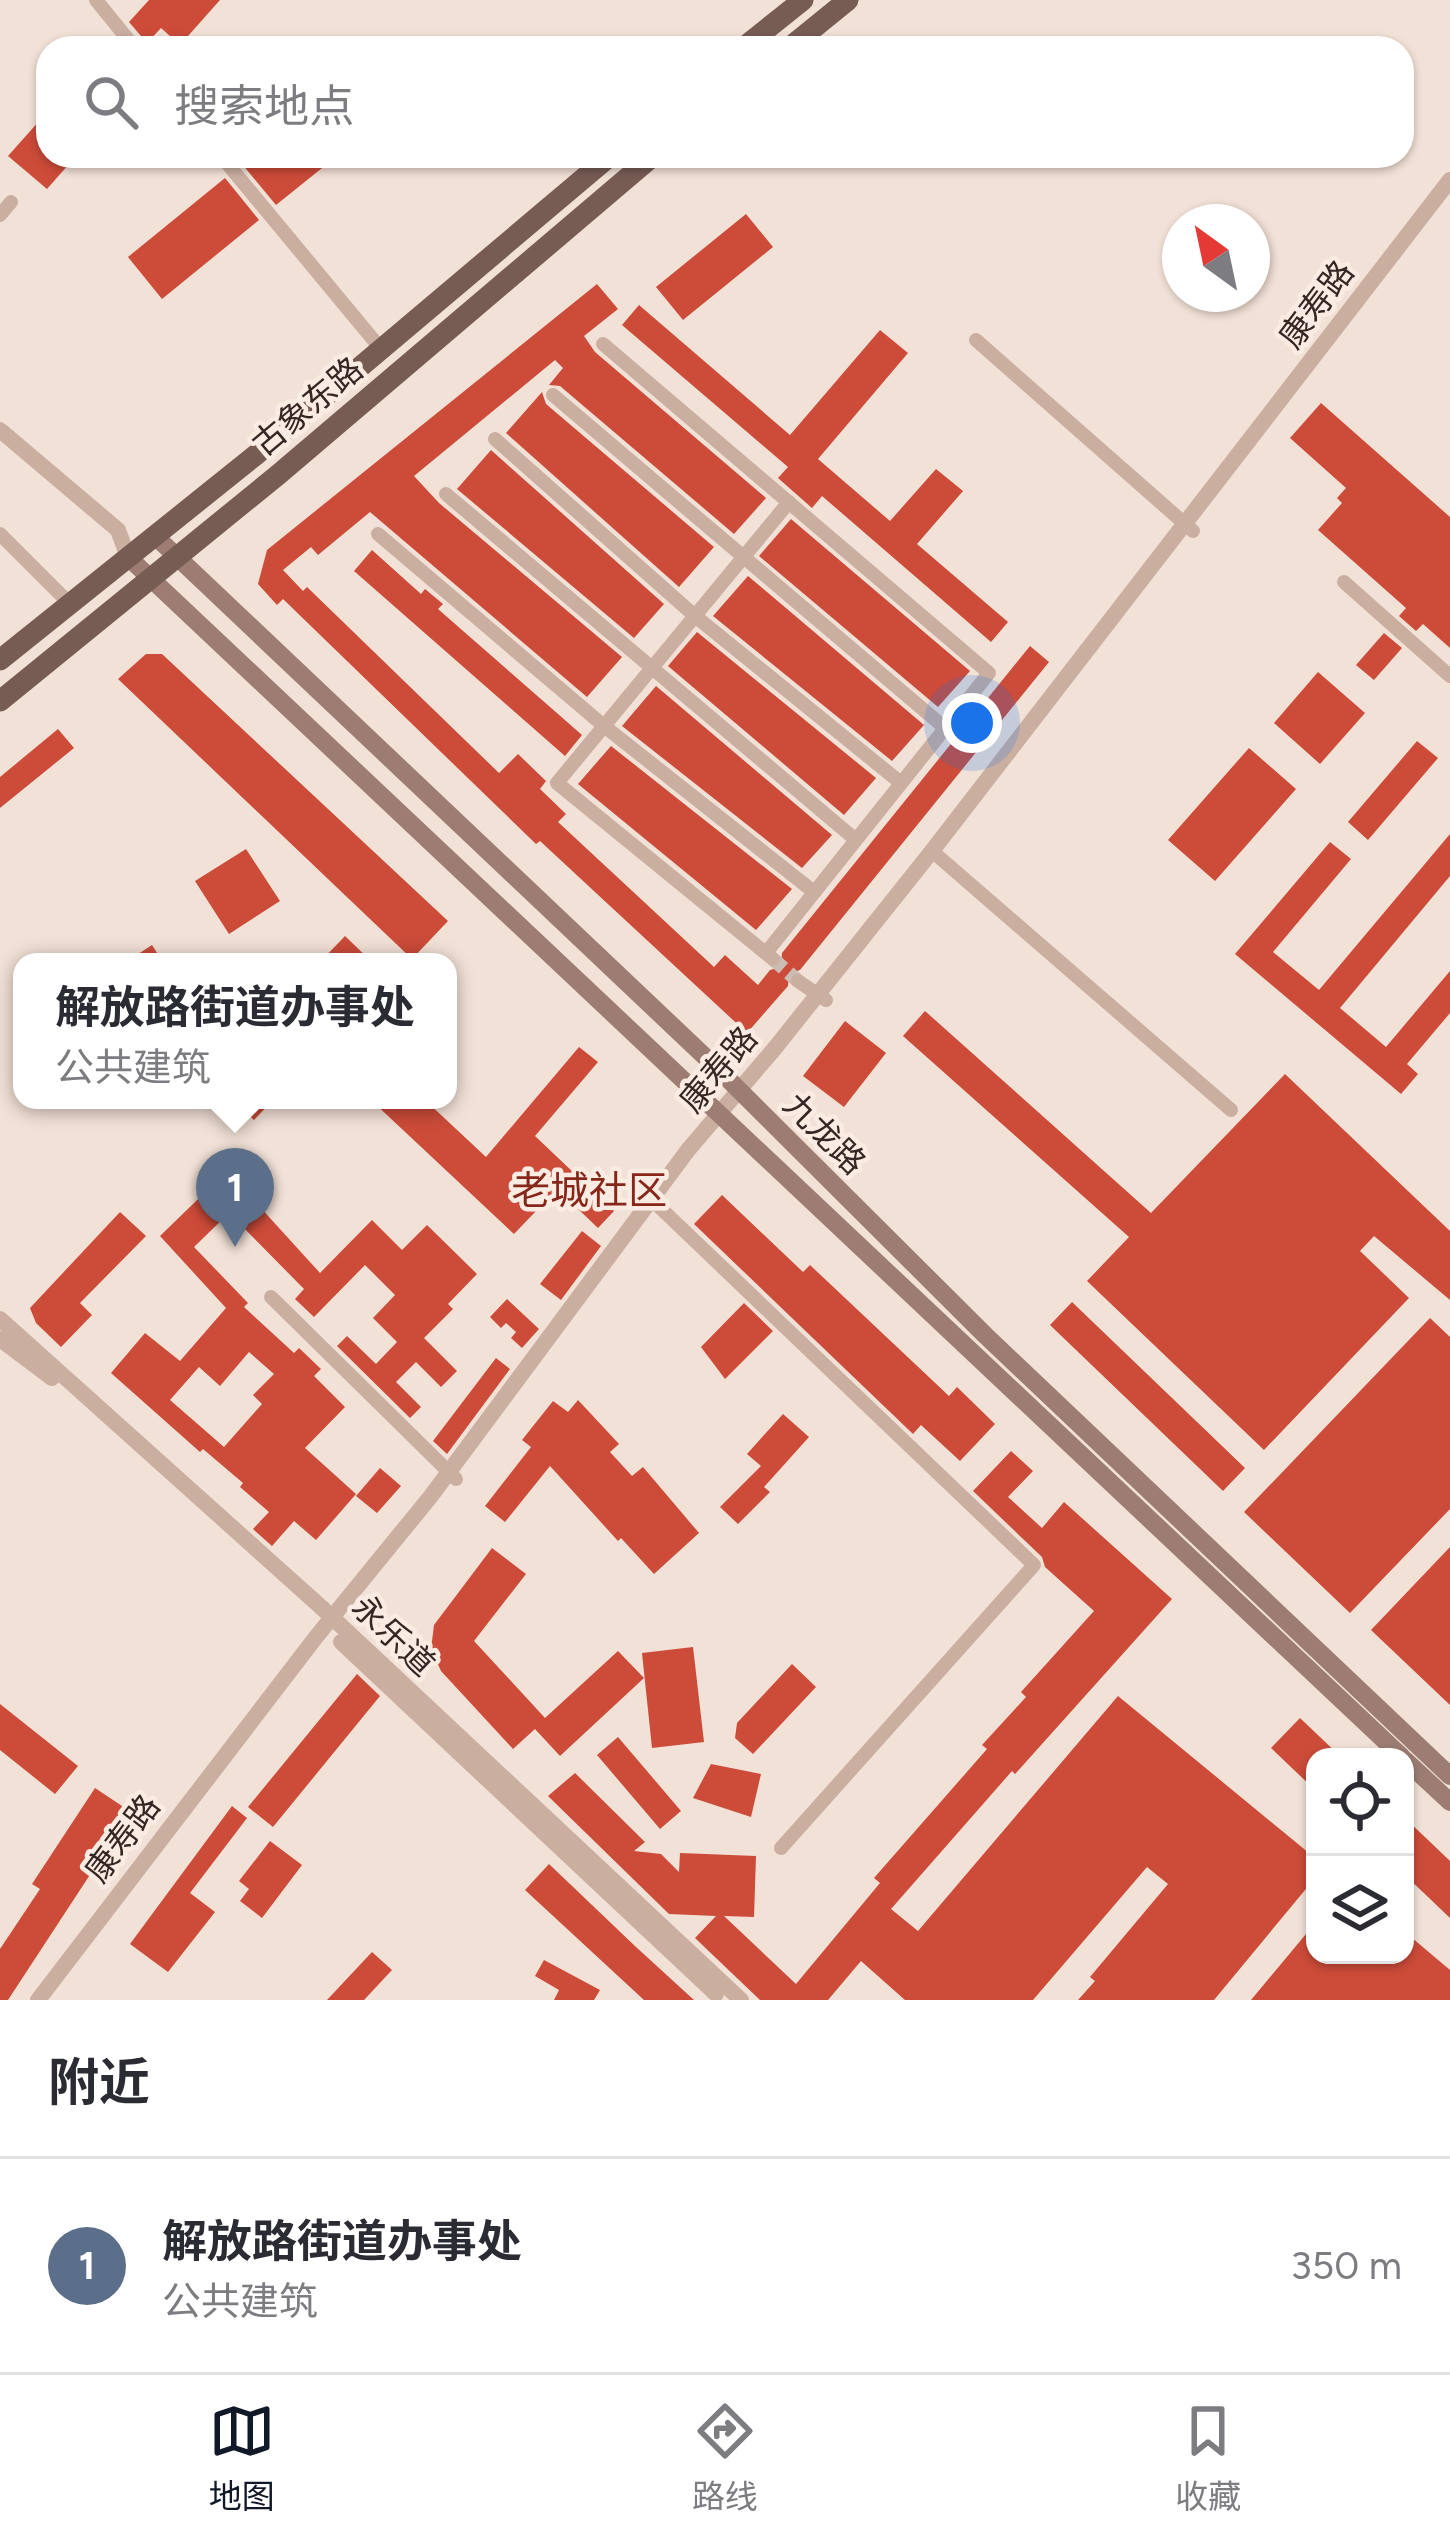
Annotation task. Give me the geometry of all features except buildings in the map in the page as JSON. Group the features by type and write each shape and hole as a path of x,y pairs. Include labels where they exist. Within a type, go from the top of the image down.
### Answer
{"main road":[{"path":"758,36 802,0"},
{"path":"804,36 848,0"},
{"name":"古象东路","path":"0,660 596,168"},
{"name":"古象东路","path":"0,701 639,168"},
{"name":"九龙路","path":"154,536 743,1094 985,1335 1450,1776"},
{"name":"九龙路","path":"128,557 1393,1748"},
{"name":"九龙路","path":"1414,1768 1450,1802"}],"street":[{"path":"96,0 125,36"},
{"path":"231,168 381,349"},
{"name":"康寿路","path":"1189,527 1450,180"},
{"name":"康寿路","path":"38,2000 452,1476 655,1203 822,998 1450,196"},
{"path":"0,215 11,202"},
{"path":"976,340 1189,527"},
{"path":"603,344 789,502 989,673 814,892 770,956 557,783 789,502"},
{"path":"553,395 945,728"},
{"path":"0,430 118,530 128,557"},
{"path":"495,439 695,616 901,783"},
{"path":"446,494 856,840"},
{"path":"0,534 70,604"},
{"path":"378,534 604,726 814,892"},
{"path":"1344,582 1450,676"},
{"path":"935,854 1231,1110"},
{"path":"798,981 822,998"},
{"path":"655,1203 1034,1565 781,1848"},
{"path":"271,1297 452,1476"},
{"name":"永乐道","path":"0,1319 740,2000"},
{"name":"永乐道","path":"0,1339 45,1371 332,1625 723,2000"},
{"name":"康寿路","path":"50,2000 332,1625"}],"tunnel":[{"path":"773,959 798,981"}],"place":[{"name":"解放路街道办事处","path":"235,1247"}],"district":[{"name":"老城社区","path":"589,1190"}]}
